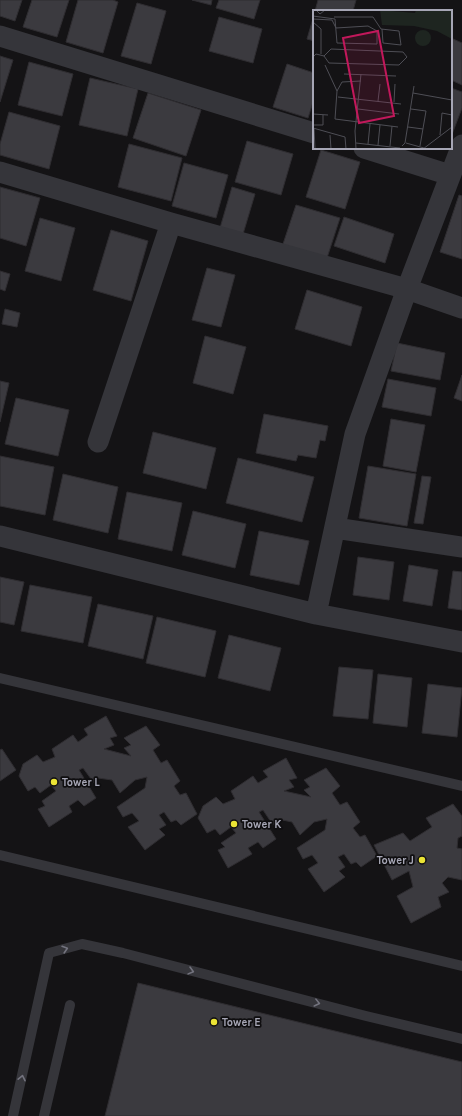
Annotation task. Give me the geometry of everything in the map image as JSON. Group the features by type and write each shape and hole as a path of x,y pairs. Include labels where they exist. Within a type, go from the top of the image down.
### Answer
{"street":[{"path":"0,36 313,133"},
{"path":"316,614 355,434 407,289 462,145"},
{"path":"367,149 450,175"},
{"path":"0,172 171,223 407,289 462,308"},
{"path":"98,442 171,223"},
{"path":"335,528 462,547"},
{"path":"0,536 316,614 462,642"}],"lane":[{"path":"0,678 462,786"},
{"path":"0,855 462,966"},
{"path":"13,1116 49,954 82,944 123,953 462,1039"},
{"path":"44,1116 70,1005"}],"building":[{"path":"0,0 22,0 15,21 0,16"},
{"path":"32,0 69,0 57,37 23,27"},
{"path":"78,0 113,0 118,2 103,53 66,42"},
{"path":"192,0 212,0 211,5"},
{"path":"219,0 260,0 254,19 216,8"},
{"path":"318,0 356,0 353,10 315,10"},
{"path":"137,3 166,11 151,64 121,56"},
{"path":"219,17 262,29 253,63 209,51"},
{"path":"313,18 313,41 307,39"},
{"path":"452,38 462,43 462,85 452,80"},
{"path":"0,56 13,60 0,102"},
{"path":"29,62 73,74 62,116 18,105"},
{"path":"287,64 313,73 313,102 308,118 273,107"},
{"path":"90,78 138,89 127,136 79,125"},
{"path":"452,88 462,92 462,108 452,134"},
{"path":"148,93 201,110 186,156 133,138"},
{"path":"9,112 60,126 49,169 0,155 0,144"},
{"path":"247,141 293,154 281,195 235,182"},
{"path":"129,144 182,158 171,201 118,187"},
{"path":"321,150 360,162 345,209 306,197"},
{"path":"184,163 228,175 216,218 172,206"},
{"path":"0,187 40,198 26,246 0,238"},
{"path":"232,187 255,194 243,234 220,228"},
{"path":"459,195 462,196 462,259 440,252"},
{"path":"296,205 340,218 326,261 282,247"},
{"path":"344,217 394,234 385,263 334,246"},
{"path":"40,218 75,228 61,281 25,271"},
{"path":"111,230 148,241 131,301 93,290"},
{"path":"207,268 235,275 221,327 192,320"},
{"path":"0,271 10,274 5,291 0,289"},
{"path":"307,290 362,307 351,346 295,329"},
{"path":"5,309 20,313 17,327 2,324"},
{"path":"205,336 246,347 233,394 193,383"},
{"path":"397,343 445,353 440,380 391,371"},
{"path":"462,375 462,401 454,398"},
{"path":"388,379 436,388 431,416 382,407"},
{"path":"0,381 9,383 0,422"},
{"path":"16,398 69,410 58,456 5,444"},
{"path":"264,414 328,426 325,441 320,440 316,458 298,455 296,461 256,453"},
{"path":"391,419 425,425 416,472 383,466"},
{"path":"153,432 216,448 206,489 143,473"},
{"path":"0,456 54,467 45,515 0,506"},
{"path":"238,458 314,477 302,522 226,503"},
{"path":"368,466 416,474 407,526 359,518"},
{"path":"63,474 118,487 108,533 53,520"},
{"path":"422,476 431,477 423,524 414,523"},
{"path":"127,492 182,503 172,551 118,539"},
{"path":"193,511 246,524 235,568 182,555"},
{"path":"259,531 309,541 299,585 250,575"},
{"path":"358,557 394,562 389,600 353,595"},
{"path":"409,565 438,570 432,606 403,601"},
{"path":"453,571 462,572 462,610 448,608"},
{"path":"0,577 24,582 14,625 0,622"},
{"path":"30,585 92,597 83,643 21,631"},
{"path":"98,604 153,616 143,659 88,646"},
{"path":"157,617 216,631 205,677 146,663"},
{"path":"229,635 281,648 270,691 218,678"},
{"path":"339,667 373,670 368,719 333,716"},
{"path":"378,674 412,678 407,727 373,723"},
{"path":"428,684 462,688 457,737 422,733"},
{"name":"Tower L","path":"106,716 117,736 110,738 114,745 104,749 131,756 124,748 131,745 124,738 146,726 160,745 153,750 161,763 167,760 180,781 174,786 180,795 186,793 197,814 181,825 176,820 171,822 164,812 159,815 166,825 159,829 165,835 145,850 128,827 139,821 132,813 123,817 117,807 145,788 147,777 135,780 120,793 112,780 98,778 94,783 83,768 79,770 96,798 84,806 78,800 69,806 72,812 49,827 38,809 45,806 42,801 56,791 51,785 40,793 35,787 28,791 19,776 23,764 37,755 43,762 55,757 52,749 73,735 78,742 88,735 84,729"},
{"path":"2,749 16,770 0,781 0,750"},
{"name":"Tower K","path":"286,758 297,778 289,780 294,787 284,791 311,797 304,790 310,787 304,780 326,768 340,786 332,793 340,805 347,802 360,822 353,828 360,837 365,835 377,856 361,867 356,862 351,864 344,854 338,857 345,867 339,871 345,877 324,892 308,869 318,863 312,855 303,859 297,848 325,830 327,819 314,822 300,835 292,822 278,819 273,825 263,810 259,812 276,839 263,848 258,842 248,848 252,854 228,868 218,850 225,847 221,843 236,833 231,827 220,835 215,829 207,833 198,818 203,806 216,797 223,804 235,799 231,791 253,776 258,783 268,777 263,771"},
{"name":"Tower J","path":"453,804 462,816 462,836 458,838 457,848 462,849 462,880 448,877 442,883 449,892 438,897 441,907 411,923 397,896 413,887 409,871 392,880 374,845 403,833 410,841 432,827 426,818"},
{"name":"Tower E","path":"138,983 462,1062 462,1116 105,1116"}],"place":[{"name":"Tower L","path":"54,782"},
{"name":"Tower K","path":"234,824"},
{"name":"Tower J","path":"422,860"},
{"name":"Tower E","path":"214,1022"}]}
